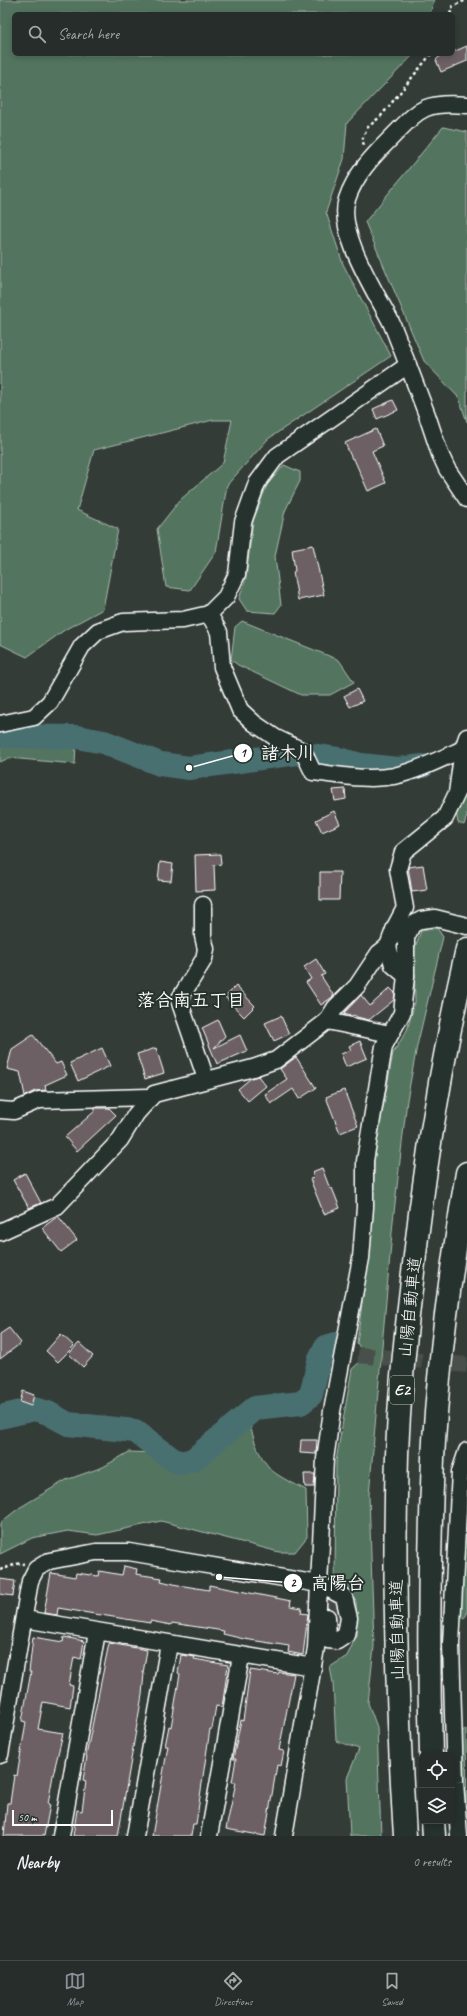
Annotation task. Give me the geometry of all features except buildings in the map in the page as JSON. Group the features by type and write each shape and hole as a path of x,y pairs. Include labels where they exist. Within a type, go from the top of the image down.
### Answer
{"highway":[{"name":"山陽自動車道","path":"405,1836 398,1683 396,1574 397,1454 404,1364 418,1225 434,1116 467,949"},
{"name":"山陽自動車道","path":"431,1752 430,1572 433,1457 444,1338 456,1236 467,1173"},
{"path":"433,1824 434,1836"}],"street":[{"path":"467,105 444,103 424,107 409,120 362,169 346,200 345,224 353,248 392,324 427,415 440,454 447,469 467,499"},
{"path":"0,724 34,717 50,702 82,646 98,631 123,622 183,620 209,614 226,597 236,574 243,522 257,483 277,456 408,365"},
{"path":"209,614 218,632 222,667 240,710 254,723 276,738 303,751 313,772 362,778 394,776 436,762 465,743"},
{"path":"0,1232 57,1206 120,1140 136,1114 149,1097 154,1094 253,1068 276,1060 327,1022 335,1008 358,986 379,953 388,946 395,927 405,908 398,869 404,852 445,818 457,793 465,743"},
{"path":"203,905 203,936 206,949 204,959 179,1000 206,1080"},
{"path":"284,1836 316,1648 325,1459 350,1355 365,1207 365,1161 384,1046 402,1013 406,976 406,938 412,925 421,920 435,918 467,926"},
{"path":"388,946 393,965 406,976"},
{"path":"327,1022 390,1034"},
{"path":"0,1110 14,1111 39,1100 149,1097"},
{"path":"459,1836 455,1782 451,1644 460,1472 467,1451"},
{"path":"0,1755 30,1581 36,1569 49,1561 96,1552 129,1552 319,1584"},
{"path":"24,1619 313,1667"},
{"path":"61,1836 97,1632"},
{"path":"135,1836 169,1644"},
{"path":"209,1836 241,1656"}],"path":[{"path":"451,12 453,6 466,0"},
{"path":"370,160 362,140 366,128 381,116 429,56"},
{"path":"0,1570 20,1563 28,1564"}],"shaded area":[{"path":"326,1584 353,1620 347,1644 338,1652 320,1650"}],"green space":[{"path":"0,0 434,0 431,12 12,12 12,56 412,56 347,123 344,159 326,212 343,264 391,356 268,439 227,485 216,552 190,590 166,587 157,529 180,500 223,463 232,420 213,420 94,450 77,510 118,529 103,609 66,629 27,657 0,644"},
{"path":"443,127 467,132 467,422 459,398 424,361 365,222"},
{"path":"284,465 300,472 300,481 285,511 275,556 281,605 275,613 247,611 239,599 246,578 253,521 267,485"},
{"path":"242,621 339,660 354,682 330,695 301,695 238,665 231,660 235,627"},
{"path":"55,731 76,745 75,764 9,758 0,762 0,740"},
{"path":"467,767 467,816 464,825 458,823 456,812"},
{"path":"437,928 443,937 417,1046 407,1100 393,1221 369,1495 374,1646 368,1703 377,1727 381,1836 350,1836 347,1778 359,1749 336,1741 333,1683 330,1667 347,1656 356,1637 356,1601 335,1581 336,1461 352,1369 360,1362 362,1351 357,1343 373,1215 374,1158 393,1053 407,1030 415,1002 414,950 421,931"},
{"path":"239,1413 249,1415 254,1440 266,1464 278,1475 306,1490 307,1537 295,1552 279,1552 161,1521 97,1535 68,1531 32,1538 0,1554 0,1523 19,1508 66,1480 103,1467 129,1452 158,1453 179,1468 195,1465 219,1423"},
{"path":"467,1475 467,1614 459,1620"},
{"path":"466,1729 467,1836 464,1836 460,1732"}],"waterway":[{"path":"0,736 77,737 104,742 160,764 189,768 298,753 339,759 361,765 398,769 423,766"},
{"path":"0,1417 34,1409 48,1413 68,1424 135,1431 172,1459 181,1463 193,1460 255,1408 301,1403 311,1395 319,1361 326,1347 336,1344"}],"tunnel":[{"path":"358,1355 467,1365"}],"place":[{"name":"諸木川","path":"189,768"},
{"name":"高陽台","path":"219,1577"}],"district":[{"name":"落合南五丁目","path":"191,1000"}]}
